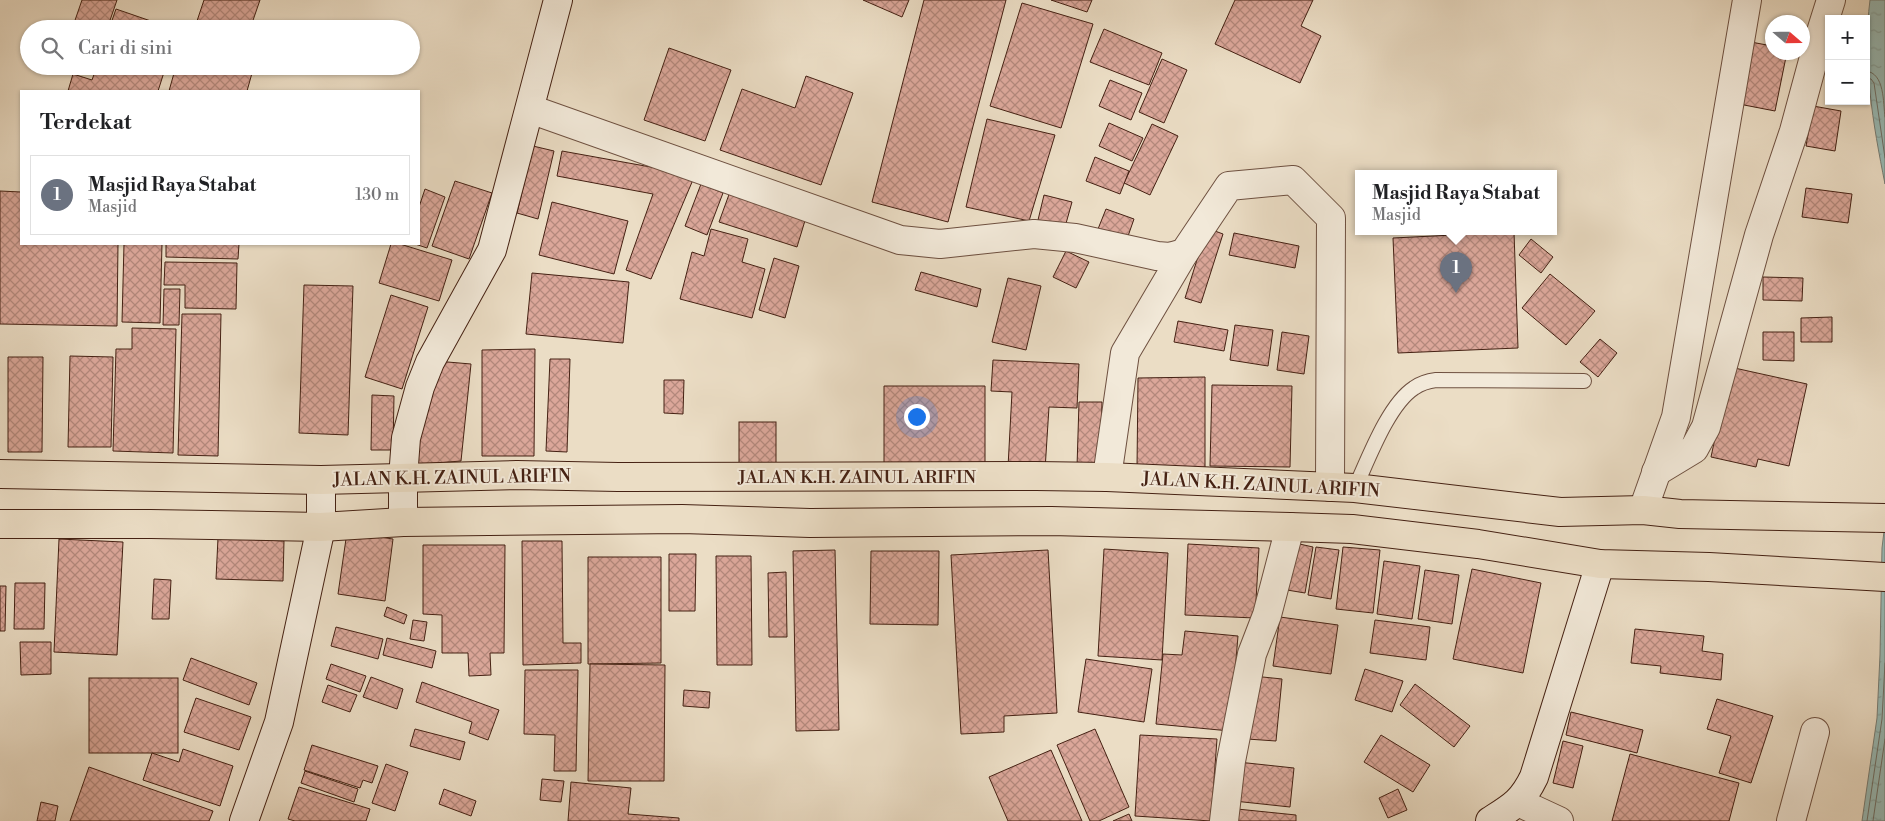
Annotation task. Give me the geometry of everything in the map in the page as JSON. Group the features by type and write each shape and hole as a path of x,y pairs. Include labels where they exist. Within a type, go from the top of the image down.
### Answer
{"highway":[{"name":"JALAN K.H. ZAINUL ARIFIN","path":"0,474 321,480 517,475 618,477 1036,476 1290,484 1560,512 1643,510 1712,515 1885,518"},
{"path":"1290,484 1290,527"},
{"path":"0,524 321,527 403,522 682,519 810,522 1051,521 1290,527 1352,529 1478,544 1600,564 1885,577"}],"street":[{"path":"403,522 403,478 406,438 420,387 430,362 492,250 558,0"},
{"path":"1643,510 1676,418 1747,0"},
{"path":"1656,472 1694,449 1706,427 1759,235 1794,131 1820,35 1832,0"},
{"path":"530,109 900,240 940,244 1034,234 1075,238 1157,256 1170,257 1184,253"},
{"path":"1107,478 1125,353 1184,253 1229,186 1293,180 1332,218 1342,488"},
{"path":"244,821 279,722 321,527 321,480"},
{"path":"1224,821 1231,761 1252,654 1267,615 1290,527"},
{"path":"1490,821 1518,802 1528,790 1534,777 1600,564"},
{"path":"1791,821 1815,732"},
{"path":"1518,802 1559,821"}],"lane":[{"path":"1342,488 1390,414 1406,394 1425,382 1436,380 1584,381"}],"water":[{"path":"1870,0 1885,0 1885,184 1876,139 1870,92"},
{"path":"1885,523 1885,821 1862,821 1877,718 1882,548"}],"building":[{"path":"82,0 117,0 110,20 75,20"},
{"path":"204,0 260,0 253,20 197,20"},
{"path":"863,0 909,0 902,17"},
{"path":"924,0 1006,0 948,222 872,202"},
{"path":"1051,0 1092,0 1087,12"},
{"path":"1235,0 1313,0 1301,26 1321,36 1300,83 1215,44"},
{"path":"1022,3 1093,24 1061,128 990,106"},
{"path":"116,9 148,20 112,20"},
{"path":"1104,29 1162,53 1149,85 1090,62"},
{"path":"1751,42 1765,45 1765,60 1785,60 1775,111 1739,104"},
{"path":"669,48 731,70 705,141 644,120"},
{"path":"1162,59 1187,70 1164,123 1139,112"},
{"path":"73,75 92,80 94,75 163,75 158,90 68,90"},
{"path":"173,75 251,75 247,90 169,90"},
{"path":"806,76 853,93 821,185 720,150 742,89 795,108"},
{"path":"1110,80 1142,93 1131,120 1099,106"},
{"path":"1813,106 1841,111 1835,151 1806,146"},
{"path":"987,119 1055,135 1029,221 966,207"},
{"path":"1109,123 1143,138 1132,161 1099,146"},
{"path":"1152,124 1178,136 1150,195 1124,183"},
{"path":"533,146 554,151 538,219 517,213"},
{"path":"562,151 695,175 651,279 626,270 653,194 557,176"},
{"path":"1095,157 1129,171 1120,194 1086,181"},
{"path":"455,181 492,193 469,259 432,246"},
{"path":"701,184 723,193 707,235 685,226"},
{"path":"1806,188 1852,194 1848,223 1802,217"},
{"path":"425,189 445,197 427,248 418,245 420,245 420,204"},
{"path":"731,189 807,214 797,247 719,222"},
{"path":"0,191 20,192 20,245 118,245 117,326 0,324"},
{"path":"1044,195 1072,202 1065,227 1038,220"},
{"path":"552,202 628,221 614,274 539,255"},
{"path":"1106,209 1134,219 1127,239 1098,229"},
{"path":"1207,228 1223,234 1201,303 1185,298"},
{"path":"711,229 748,239 742,262 765,269 752,318 680,299 692,252 704,256"},
{"path":"1234,233 1299,246 1295,268 1229,255"},
{"path":"1454,235 1514,235 1518,348 1398,353 1393,238"},
{"path":"1531,239 1553,257 1541,273 1519,255"},
{"path":"124,245 162,245 160,323 122,322"},
{"path":"166,245 239,245 238,259 166,257"},
{"path":"391,245 403,245 452,260 439,301 379,283"},
{"path":"1066,251 1089,262 1076,288 1053,277"},
{"path":"774,258 799,266 785,318 759,310"},
{"path":"165,262 237,263 236,309 185,308 185,285 164,285"},
{"path":"921,272 981,289 977,307 915,290"},
{"path":"532,273 629,282 623,343 526,334"},
{"path":"1550,274 1595,311 1566,345 1522,308"},
{"path":"1763,277 1803,278 1802,301 1763,300"},
{"path":"1008,278 1041,286 1026,350 992,342"},
{"path":"304,285 353,286 348,435 299,433"},
{"path":"164,289 180,289 179,325 163,325"},
{"path":"391,295 428,307 402,389 365,377"},
{"path":"182,314 221,314 218,456 178,455"},
{"path":"1832,317 1832,342 1801,342 1801,318"},
{"path":"1178,321 1228,330 1224,351 1174,342"},
{"path":"1235,325 1273,330 1268,366 1230,360"},
{"path":"132,328 176,329 173,453 113,451 116,349 132,349"},
{"path":"1282,332 1309,336 1304,374 1277,370"},
{"path":"1763,332 1794,332 1794,361 1763,360"},
{"path":"1600,339 1617,353 1598,377 1580,362"},
{"path":"535,349 534,456 482,456 482,350"},
{"path":"70,356 113,357 111,447 68,447"},
{"path":"8,357 43,357 42,452 8,452"},
{"path":"550,359 570,359 567,452 546,451"},
{"path":"993,360 1079,364 1077,408 1049,407 1045,470 1008,467 1012,392 991,391"},
{"path":"436,361 471,364 461,461 411,465"},
{"path":"1730,367 1807,384 1789,466 1758,459 1756,467 1711,457"},
{"path":"1205,377 1205,468 1137,468 1138,378"},
{"path":"664,380 684,380 683,414 664,413"},
{"path":"1212,385 1292,386 1290,467 1210,466"},
{"path":"884,386 985,386 985,466 884,467"},
{"path":"372,395 394,396 393,450 371,450"},
{"path":"1079,402 1102,402 1100,467 1077,467"},
{"path":"739,422 776,422 776,471 739,471"},
{"path":"347,532 393,539 385,601 338,594"},
{"path":"218,538 284,541 283,581 216,579"},
{"path":"59,539 123,542 117,655 54,652"},
{"path":"522,541 562,541 563,643 581,643 581,663 523,665"},
{"path":"1295,543 1313,547 1305,593 1287,590"},
{"path":"1188,544 1259,548 1255,618 1185,615"},
{"path":"423,545 505,545 504,653 490,653 491,675 469,676 468,653 442,653 442,615 423,614"},
{"path":"1316,547 1339,550 1331,599 1308,595"},
{"path":"1343,547 1380,550 1373,613 1336,609"},
{"path":"1104,549 1168,553 1162,660 1098,656"},
{"path":"835,550 839,730 796,731 793,551"},
{"path":"1048,550 1057,713 1004,716 1004,732 961,734 951,555"},
{"path":"871,551 939,551 938,625 870,624"},
{"path":"669,554 696,554 695,611 669,611"},
{"path":"716,556 751,556 752,665 717,665"},
{"path":"588,557 661,557 661,663 588,664"},
{"path":"1384,561 1420,566 1412,619 1377,614"},
{"path":"1472,569 1541,583 1523,673 1453,659"},
{"path":"1425,570 1459,575 1452,624 1418,619"},
{"path":"786,572 787,637 769,637 768,573"},
{"path":"154,579 171,580 169,619 152,619"},
{"path":"15,583 45,583 44,629 14,629"},
{"path":"0,586 6,586 5,631 0,631"},
{"path":"387,607 407,615 404,624 384,616"},
{"path":"1280,617 1338,625 1331,674 1273,666"},
{"path":"413,620 427,622 424,641 410,639"},
{"path":"1375,620 1430,627 1426,660 1370,653"},
{"path":"336,627 383,639 378,659 331,646"},
{"path":"1635,629 1704,636 1702,651 1723,654 1721,680 1660,673 1661,666 1631,663"},
{"path":"1185,631 1238,636 1230,731 1156,724 1163,654 1182,655"},
{"path":"387,638 436,651 432,668 383,655"},
{"path":"20,642 51,642 51,674 21,675"},
{"path":"191,658 257,683 249,705 183,680"},
{"path":"1086,659 1152,669 1144,722 1078,712"},
{"path":"331,664 366,676 360,692 326,679"},
{"path":"590,664 665,665 664,781 588,781"},
{"path":"1365,669 1403,681 1392,712 1355,700"},
{"path":"525,670 578,670 576,771 554,771 555,735 524,734"},
{"path":"1253,676 1282,679 1276,741 1247,739"},
{"path":"371,677 403,689 397,709 363,697"},
{"path":"89,678 178,678 178,753 89,753"},
{"path":"422,682 499,710 488,740 469,733 472,722 416,702"},
{"path":"1415,684 1470,726 1454,747 1400,705"},
{"path":"328,685 357,695 350,712 322,702"},
{"path":"684,690 710,692 709,708 683,706"},
{"path":"196,698 251,717 239,750 184,732"},
{"path":"1717,699 1773,716 1751,783 1719,773 1731,736 1707,729"},
{"path":"1571,712 1643,730 1637,753 1566,735"},
{"path":"415,729 465,742 460,760 410,746"},
{"path":"1095,729 1129,807 1099,821 1090,821 1057,745"},
{"path":"1140,735 1217,739 1211,821 1135,816"},
{"path":"1381,735 1430,765 1413,792 1364,762"},
{"path":"1563,741 1583,746 1573,788 1553,783"},
{"path":"312,745 378,766 372,783 363,780 360,788 304,770"},
{"path":"183,749 233,766 220,806 143,780 152,753 179,762"},
{"path":"1051,750 1082,821 1008,821 989,777"},
{"path":"1630,754 1739,783 1729,821 1612,821"},
{"path":"1238,762 1294,768 1290,807 1234,801"},
{"path":"386,764 408,772 395,811 372,803"},
{"path":"89,767 213,811 209,821 70,821"},
{"path":"305,771 358,789 354,802 301,783"},
{"path":"542,779 564,781 561,802 540,800"},
{"path":"571,782 631,788 628,814 679,818 679,821 568,821"},
{"path":"299,787 370,809 366,821 295,821 288,819"},
{"path":"444,789 476,801 471,816 439,804"},
{"path":"1398,789 1407,810 1388,818 1379,798"},
{"path":"41,802 58,806 55,821 37,821"},
{"path":"1237,809 1296,815 1296,821 1235,821"},
{"path":"1129,814 1132,821 1113,821"}],"place":[{"name":"Masjid Raya Stabat","path":"1456,293"}]}
